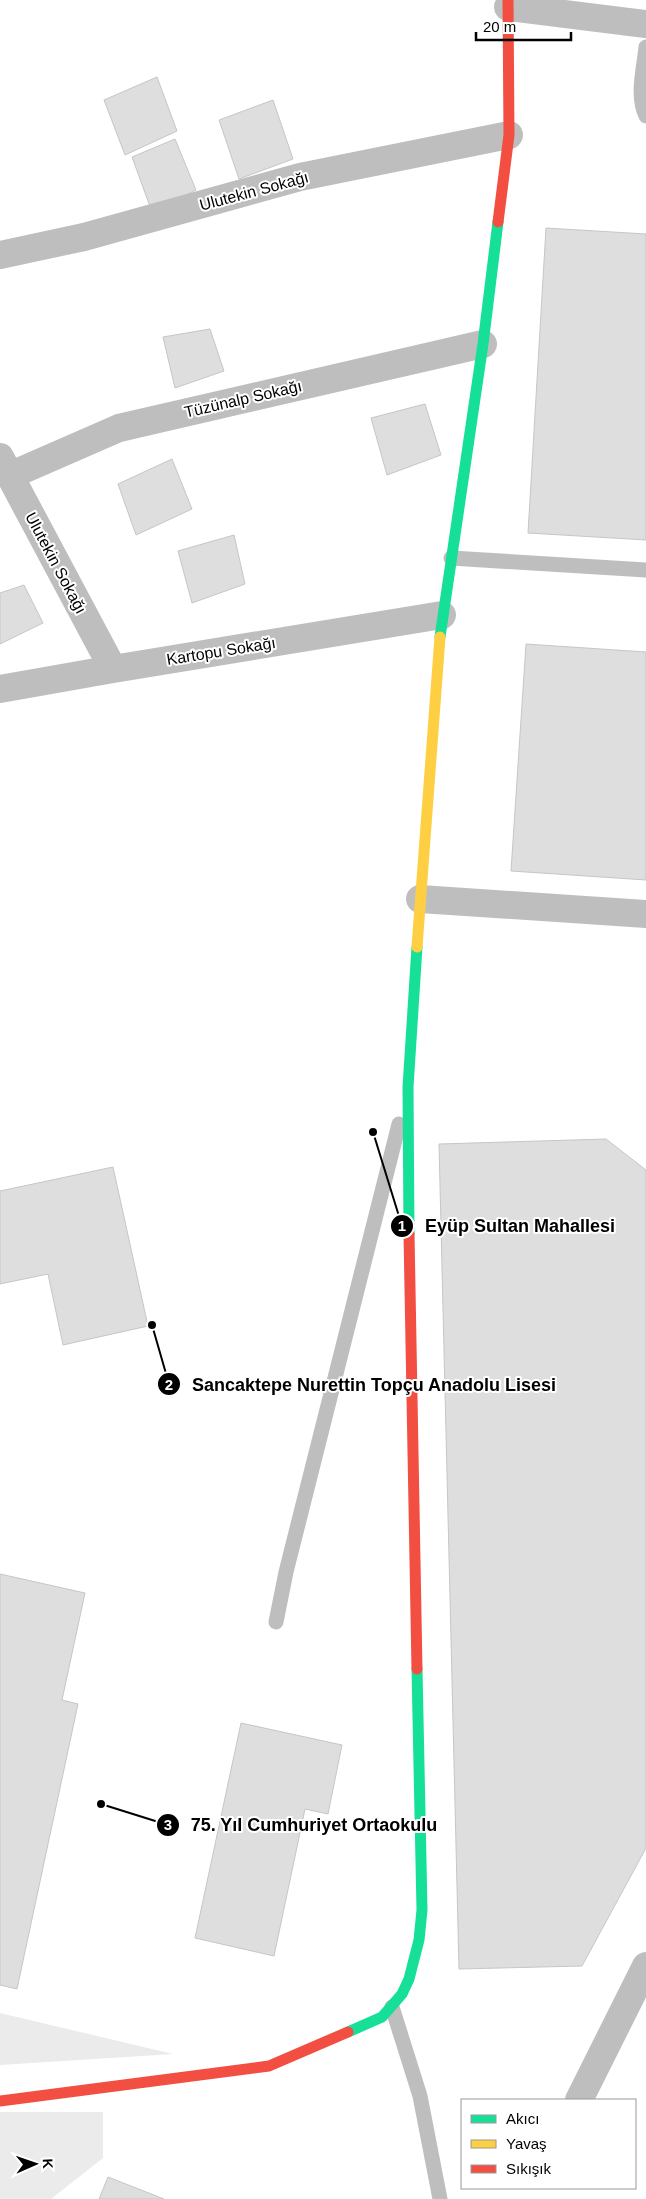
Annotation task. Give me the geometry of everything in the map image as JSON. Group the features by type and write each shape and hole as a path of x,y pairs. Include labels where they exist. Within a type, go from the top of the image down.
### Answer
{"street":[{"path":"0,2101 268,2066 382,2017 402,1994 412,1971 419,1940 422,1910 408,1200 408,1087 420,899 442,615 483,344 510,135 508,4 619,10 646,24"},
{"name":"Ulutekin Sokağı","path":"0,255 84,237 300,177 510,135"},
{"name":"Tüzünalp Sokağı","path":"5,467 119,428 483,344"},
{"name":"Ulutekin Sokağı","path":"5,467 112,668"},
{"name":"Kartopu Sokağı","path":"0,690 112,668 442,615"},
{"path":"420,899 646,914"},
{"path":"580,2099 646,1966"}],"lane":[{"path":"646,47 642,93 642,103 646,116"},
{"path":"451,558 646,570"},
{"path":"276,1622 288,1562 408,1087"},
{"path":"392,2007 420,2096 440,2199"}],"shaded area":[{"path":"0,2013 173,2054 0,2065"},
{"path":"0,2112 103,2112 103,2158 51,2199 0,2199"}],"building":[{"path":"157,77 177,131 125,155 104,100"},
{"path":"273,100 293,159 239,179 219,120"},
{"path":"175,139 196,190 152,212 132,157"},
{"path":"546,228 646,234 646,540 528,533"},
{"path":"210,329 224,371 175,388 163,337"},
{"path":"425,404 441,455 387,475 371,418"},
{"path":"172,459 192,509 136,535 118,484"},
{"path":"234,535 245,584 192,603 178,551"},
{"path":"24,585 43,623 0,644 0,593"},
{"path":"526,644 646,652 646,880 511,871"},
{"path":"606,1139 646,1170 646,1848 582,1966 459,1969 439,1144"},
{"path":"113,1167 148,1326 63,1345 48,1274 0,1284 0,1191"},
{"path":"0,1574 85,1593 62,1700 78,1704 17,1989 0,1985"},
{"path":"241,1723 342,1745 328,1814 305,1809 274,1956 195,1938"},
{"path":"108,2177 164,2199 99,2199"}],"traffic: fast":[{"path":"440,637 483,344 498,222"},
{"path":"409,1234 408,1087 417,947"},
{"path":"348,2032 382,2017 402,1994 409,1979 419,1940 422,1910 417,1669"}],"traffic: slow":[{"path":"417,947 440,637"}],"traffic: jam":[{"path":"498,222 509,135 508,0"},
{"path":"409,1234 417,1669"},
{"path":"0,2101 269,2066 348,2032"}],"place":[{"name":"Eyüp Sultan Mahallesi","path":"373,1132"},
{"name":"Sancaktepe Nurettin Topçu Anadolu Lisesi","path":"152,1325"},
{"name":"75. Yıl Cumhuriyet Ortaokulu","path":"101,1804"}]}
